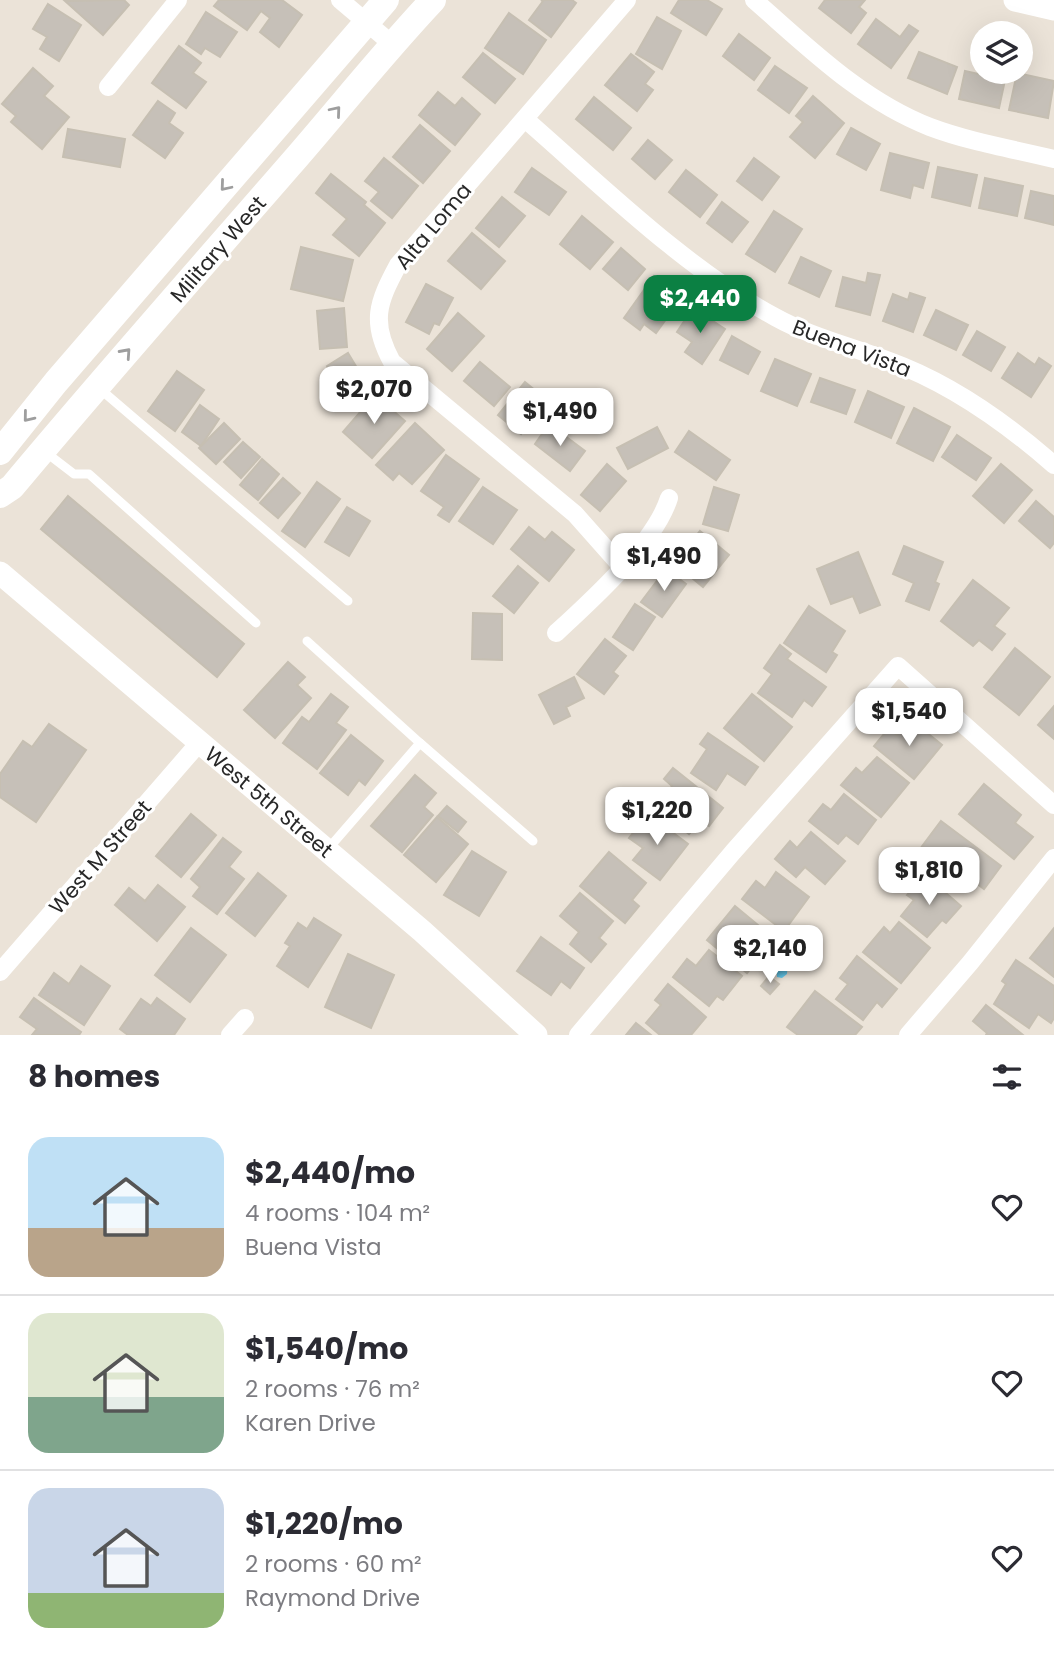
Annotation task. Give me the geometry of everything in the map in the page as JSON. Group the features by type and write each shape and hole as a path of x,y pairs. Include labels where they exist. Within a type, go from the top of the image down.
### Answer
{"main road":[{"name":"Military West","path":"0,452 56,382 386,0"},
{"name":"Military West","path":"0,495 12,486 392,44 433,0"}],"street":[{"path":"108,87 178,0"},
{"path":"340,0 392,44"},
{"name":"Alta Loma","path":"622,567 575,514 392,362 383,347 379,327 381,296 398,265 627,0"},
{"path":"754,0 824,62 868,96 888,107 950,134 1054,159"},
{"path":"1015,0 1054,9"},
{"name":"Buena Vista","path":"525,119 704,272 739,297 813,336 926,376 1020,435 1054,465"},
{"path":"556,633 597,595 622,567 664,514 669,498"},
{"name":"West 5th Street","path":"0,573 422,931 536,1035"},
{"path":"578,1035 733,852 898,666 1054,805"},
{"name":"West M Street","path":"0,972 199,743"},
{"path":"908,1035 1054,858"},
{"path":"230,1035 245,1018"}],"lane":[{"path":"96,386 348,601"},
{"path":"43,450 74,474 89,474 256,623"},
{"path":"307,641 533,841"},
{"path":"327,850 420,743"}],"water":[{"path":"776,946 781,948 788,961 787,974 782,978 777,977 776,955 772,951"}],"building":[{"path":"124,0 129,5 103,35 65,1"},
{"path":"219,0 282,0 302,15 279,47 260,32 270,18 261,11 247,30 214,6"},
{"path":"541,0 572,0 576,3 551,37 529,20 543,1"},
{"path":"679,0 707,0 722,9 706,35 671,13"},
{"path":"825,0 865,0 859,7 866,13 851,33 819,8"},
{"path":"48,4 81,25 59,61 40,49 47,37 33,29"},
{"path":"206,12 237,32 220,57 205,48 201,54 186,44"},
{"path":"509,13 546,40 523,74 485,48"},
{"path":"657,17 681,31 662,69 636,54"},
{"path":"876,19 900,37 909,25 918,31 891,68 858,44"},
{"path":"739,34 770,58 754,80 723,56"},
{"path":"179,46 201,63 193,73 206,82 186,108 152,83"},
{"path":"919,52 957,67 947,94 908,78"},
{"path":"483,53 515,79 495,103 463,77"},
{"path":"631,54 654,72 645,84 653,90 637,111 605,85"},
{"path":"775,66 807,88 789,113 758,90"},
{"path":"33,68 53,86 44,96 69,117 42,149 11,122 16,116 2,104"},
{"path":"965,71 970,72 970,84 1004,84 999,108 959,99"},
{"path":"1033,76 1054,81 1048,118 1009,110 1015,84 1033,84"},
{"path":"438,92 455,106 462,98 480,114 455,145 419,115"},
{"path":"813,96 844,123 815,158 790,137 803,122 796,116"},
{"path":"594,97 631,128 613,150 576,119"},
{"path":"158,101 175,113 169,123 183,133 165,158 133,135"},
{"path":"420,125 450,151 423,183 393,157"},
{"path":"851,128 880,144 866,170 837,154"},
{"path":"68,129 125,139 120,167 63,157"},
{"path":"648,140 672,160 655,179 632,159"},
{"path":"890,153 929,163 923,188 913,185 910,198 881,190"},
{"path":"384,158 418,186 392,218 371,201 379,192 365,181"},
{"path":"754,158 779,177 762,200 737,181"},
{"path":"938,167 977,175 970,206 932,197"},
{"path":"532,168 566,192 549,215 515,192"},
{"path":"686,170 717,195 700,217 669,192"},
{"path":"331,174 366,202 364,205 385,223 359,256 333,235 347,219 316,193"},
{"path":"985,178 1023,186 1017,216 979,208"},
{"path":"1031,191 1054,196 1054,225 1025,218"},
{"path":"502,197 525,216 499,247 476,228"},
{"path":"722,202 748,222 732,242 707,223"},
{"path":"774,211 802,229 775,272 746,254"},
{"path":"582,216 613,242 590,269 560,244"},
{"path":"472,233 505,261 481,289 448,261"},
{"path":"301,247 353,260 343,301 291,289"},
{"path":"621,248 645,269 628,290 603,269"},
{"path":"801,257 831,271 819,297 789,283"},
{"path":"868,273 880,275 870,315 836,306 843,277 866,283"},
{"path":"654,276 682,297 656,333 644,324 640,330 624,318"},
{"path":"426,284 453,298 439,325 434,323 429,334 406,322"},
{"path":"910,293 925,298 913,332 883,321 893,294 908,300"},
{"path":"344,308 347,347 320,349 317,311"},
{"path":"693,308 725,329 702,364 685,352 692,342 677,332"},
{"path":"936,310 968,325 956,350 924,335"},
{"path":"458,313 484,336 452,371 427,349"},
{"path":"977,331 1005,347 991,371 963,355"},
{"path":"732,336 760,352 748,374 720,360"},
{"path":"348,353 369,388 347,401 327,366"},
{"path":"1018,353 1035,365 1039,358 1051,366 1031,397 1002,378"},
{"path":"775,359 811,374 797,406 761,391"},
{"path":"480,362 510,387 494,406 464,381"},
{"path":"177,371 204,390 175,431 148,411"},
{"path":"820,378 855,390 846,414 811,402"},
{"path":"525,382 548,401 521,434 498,415"},
{"path":"868,391 904,407 891,438 855,422"},
{"path":"375,395 405,421 372,458 343,432"},
{"path":"200,405 219,419 201,446 182,432"},
{"path":"914,408 950,427 933,461 897,443"},
{"path":"224,423 240,439 216,464 199,448"},
{"path":"415,423 444,450 412,484 399,473 393,480 376,465"},
{"path":"549,424 585,451 570,471 535,444"},
{"path":"657,427 668,448 628,469 617,448"},
{"path":"689,431 730,460 716,480 675,452"},
{"path":"957,435 991,458 976,480 942,457"},
{"path":"243,442 260,457 241,478 224,462"},
{"path":"446,455 479,479 449,522 438,515 444,507 421,491"},
{"path":"262,459 279,474 258,500 240,485"},
{"path":"607,464 626,481 600,511 581,495"},
{"path":"1001,464 1032,490 1004,523 973,496"},
{"path":"283,478 300,493 278,518 260,503"},
{"path":"317,482 340,499 305,547 282,531"},
{"path":"483,487 517,510 493,544 459,521"},
{"path":"714,487 739,495 728,531 703,524"},
{"path":"68,496 244,644 217,677 41,529"},
{"path":"1036,501 1054,517 1054,543 1050,548 1019,521"},
{"path":"347,507 370,521 349,556 325,542"},
{"path":"529,527 545,540 552,532 574,550 549,581 511,549"},
{"path":"700,531 729,555 703,587 674,563"},
{"path":"904,546 943,562 935,582 939,584 929,610 906,601 914,583 893,574"},
{"path":"858,552 880,605 860,613 853,596 831,604 817,569"},
{"path":"518,566 538,583 514,613 493,596"},
{"path":"666,569 686,584 662,617 641,602"},
{"path":"973,580 1009,608 994,626 1005,634 992,650 979,640 973,646 941,621"},
{"path":"635,604 655,617 633,650 613,637"},
{"path":"809,606 845,631 832,652 837,655 826,672 784,643"},
{"path":"473,613 502,614 502,660 472,659"},
{"path":"605,639 626,656 613,672 618,676 604,694 577,674"},
{"path":"780,645 791,654 787,659 826,687 812,706 804,700 792,717 758,693 772,674 764,668"},
{"path":"1015,648 1050,677 1019,715 984,687"},
{"path":"288,662 305,677 297,685 311,698 275,738 244,710"},
{"path":"574,677 584,698 566,707 570,716 554,724 539,695"},
{"path":"331,694 348,707 336,723 346,730 317,769 283,743 302,717 309,722"},
{"path":"752,694 792,727 764,761 724,728"},
{"path":"1054,706 1054,739 1038,725"},
{"path":"910,719 942,745 914,779 874,746 889,728 897,735"},
{"path":"49,724 86,750 36,822 0,797 0,774 23,741 32,747"},
{"path":"708,733 758,767 745,785 727,773 716,790 691,773 707,749 700,744"},
{"path":"351,735 383,761 365,785 359,780 348,795 320,773"},
{"path":"877,757 909,783 881,817 841,785 856,768 862,773"},
{"path":"673,768 723,808 709,826 701,820 689,834 656,807 672,786 664,779"},
{"path":"415,775 436,793 424,807 433,815 402,852 371,826"},
{"path":"984,784 1021,815 1015,823 1033,837 1014,859 959,814"},
{"path":"844,794 876,820 858,844 846,835 838,844 809,821 823,804 831,810"},
{"path":"447,806 466,822 458,832 438,816"},
{"path":"191,814 216,835 181,877 156,856"},
{"path":"648,814 688,844 660,880 633,860 643,848 629,838"},
{"path":"437,817 468,844 436,882 404,855"},
{"path":"941,821 1001,866 984,889 960,871 950,885 914,857"},
{"path":"811,832 845,861 825,884 805,867 796,877 775,859 790,841 797,848"},
{"path":"223,838 241,852 229,867 244,879 217,914 193,896 200,887 191,879"},
{"path":"472,851 506,872 479,916 444,895"},
{"path":"609,852 646,883 632,900 639,906 625,923 580,886"},
{"path":"776,872 809,897 784,931 742,899 756,881 765,888"},
{"path":"258,873 286,896 255,936 226,913"},
{"path":"925,875 961,906 946,923 942,920 927,937 901,916 914,900 907,895"},
{"path":"158,885 185,907 157,941 115,905 129,888 145,901"},
{"path":"580,893 613,921 599,938 606,944 591,962 570,944 579,932 560,916"},
{"path":"735,906 775,939 747,973 707,940"},
{"path":"314,918 341,935 308,987 277,966 290,946 285,943 298,923 307,929"},
{"path":"899,922 930,948 901,983 863,952 884,927 890,933"},
{"path":"191,928 226,955 190,1002 155,975"},
{"path":"1054,928 1054,977 1030,958"},
{"path":"541,937 584,968 570,988 561,981 551,995 517,971"},
{"path":"709,950 742,976 723,1000 717,996 709,1006 673,977 687,959 696,966"},
{"path":"348,954 394,975 371,1028 325,1007"},
{"path":"857,956 897,989 882,1007 877,1002 863,1020 836,999 848,984 840,978"},
{"path":"1016,960 1054,986 1054,1018 1051,1023 1038,1014 1029,1028 994,1004 1006,984 1002,981"},
{"path":"81,966 110,986 84,1025 39,995 54,973 69,984"},
{"path":"769,976 779,984 770,994 761,986"},
{"path":"668,984 706,1017 691,1035 660,1035 646,1023 661,1005 655,1000"},
{"path":"815,991 862,1027 855,1035 798,1035 787,1027"},
{"path":"34,998 81,1032 79,1035 32,1035 37,1029 20,1017"},
{"path":"157,998 185,1019 174,1035 128,1035 120,1029 141,999 151,1006"},
{"path":"986,1005 1023,1035 986,1035 973,1021"},
{"path":"636,1023 651,1035 626,1035"}]}
